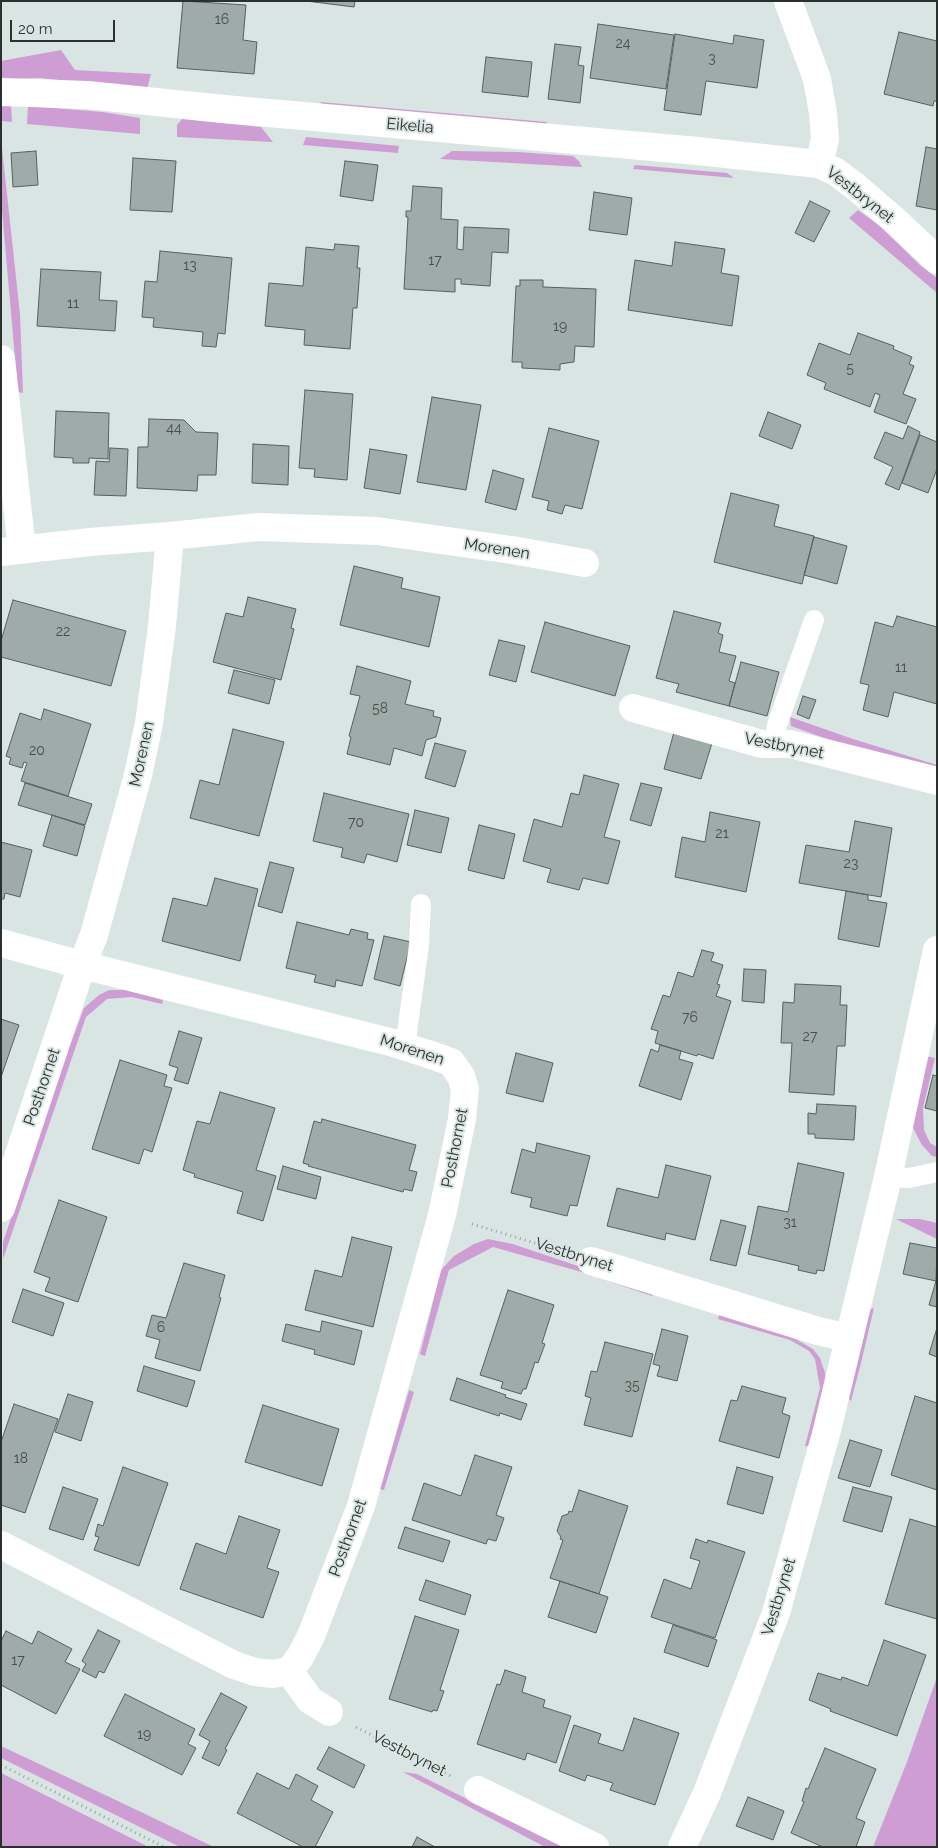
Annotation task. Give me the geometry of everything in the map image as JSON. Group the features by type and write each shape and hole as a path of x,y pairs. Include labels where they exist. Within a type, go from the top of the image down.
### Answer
{"street":[{"name":"Vestbrynet","path":"788,1 818,88 823,114 825,139 819,164 836,172 856,187 937,260"},
{"name":"Eikelia","path":"1,92 88,95 224,109 698,150 819,164"},
{"path":"1,359 11,551"},
{"name":"Morenen","path":"11,551 258,527 376,531 512,550 585,564"},
{"name":"Morenen","path":"82,965 94,935 138,775 149,723 162,626 170,536"},
{"name":"Vestbrynet","path":"633,708 762,744 790,744 937,781"},
{"name":"Morenen","path":"1,943 405,1047 451,1062 461,1076 465,1089"},
{"name":"Vestbrynet","path":"682,1847 707,1793 776,1613 826,1434 888,1177 937,950"},
{"name":"Posthornet","path":"1,1208 82,965"},
{"name":"Posthornet","path":"289,1671 300,1657 311,1636 361,1506 442,1215 462,1119 465,1089"},
{"name":"Vestbrynet","path":"591,1261 809,1328 849,1338"},
{"path":"1,1545 234,1665 255,1672 273,1674 289,1671 310,1700 329,1712"},
{"path":"478,1790 595,1847"}],"lane":[{"path":"774,744 777,725 814,620"},
{"path":"405,1047 418,954 421,904"},
{"path":"888,1177 908,1178 937,1172"}],"path":[{"name":"Vestbrynet","path":"442,1215 591,1261"},
{"name":"Vestbrynet","path":"329,1712 478,1790"},
{"path":"1,1765 164,1847"}],"shaded area":[{"path":"61,50 75,70 151,74 147,89 40,78 1,79 1,61"},
{"path":"320,102 547,122 546,127 325,107"},
{"path":"11,104 12,122 1,121 1,105"},
{"path":"28,106 103,112 140,118 140,134 27,124"},
{"path":"182,119 261,127 273,142 177,137 177,125"},
{"path":"306,137 399,146 398,153 303,145"},
{"path":"1,139 20,314 23,393 18,392 1,199"},
{"path":"452,151 518,152 573,156 582,167 440,159"},
{"path":"635,165 727,173 734,178 633,169"},
{"path":"858,210 881,227 921,266 937,278 937,293 849,218"},
{"path":"790,717 937,765 937,768 921,769 827,739 791,726"},
{"path":"109,990 126,990 163,1000 162,1004 132,997 107,999 86,1017 3,1259 3,1242 84,1008 99,995"},
{"path":"925,1056 935,1058 923,1108 924,1130 930,1143 937,1147 937,1157 932,1156 922,1145 912,1126"},
{"path":"896,1219 920,1219 937,1223 937,1239"},
{"path":"488,1239 513,1244 654,1292 652,1296 578,1271 493,1247 449,1270 425,1356 420,1354 441,1270 454,1256 474,1244"},
{"path":"874,1308 851,1401 848,1398 869,1310"},
{"path":"719,1315 792,1337 813,1349 820,1358 825,1373 825,1386 810,1446 805,1446 820,1388 815,1359 809,1351 790,1340 718,1319"},
{"path":"409,1390 414,1392 384,1490 380,1489"},
{"path":"937,1677 937,1847 873,1847 907,1762"},
{"path":"1,1746 214,1847 180,1847 1,1758"},
{"path":"403,1772 417,1774 563,1847 545,1847"},
{"path":"1,1773 145,1845 148,1847 1,1847"}],"building":[{"path":"183,1 246,5 243,40 257,42 254,74 177,68"},
{"path":"306,1 355,1 354,7"},
{"path":"598,24 674,35 666,89 590,78"},
{"path":"899,32 937,41 937,101 934,101 933,106 884,94"},
{"path":"675,34 733,44 734,35 764,40 757,88 706,81 701,115 664,110"},
{"path":"555,44 581,47 578,65 584,66 580,103 548,99"},
{"path":"486,57 532,62 528,97 482,92"},
{"path":"926,147 937,149 937,210 916,206"},
{"path":"36,151 38,185 13,187 11,153"},
{"path":"133,158 176,161 172,212 130,210"},
{"path":"345,161 378,165 373,201 340,196"},
{"path":"413,186 442,188 441,219 458,220 457,249 463,250 464,227 509,229 508,253 492,252 490,286 461,284 461,279 455,279 455,292 404,289 408,217 406,217 406,211 411,211"},
{"path":"594,192 632,198 627,235 589,230"},
{"path":"810,201 830,211 814,242 795,233"},
{"path":"675,242 725,249 721,273 739,276 732,326 628,310 635,260 672,266"},
{"path":"335,244 359,246 357,268 360,268 357,308 353,308 350,349 304,345 305,330 265,326 269,283 303,286 306,247 334,250"},
{"path":"160,251 232,258 225,334 218,333 216,347 202,346 203,332 153,327 154,318 142,317 145,281 157,282"},
{"path":"41,269 101,272 99,300 117,301 115,331 37,326"},
{"path":"520,280 543,280 543,287 596,289 594,347 575,346 574,362 560,364 560,370 522,368 522,362 512,362 516,286 520,286"},
{"path":"858,333 894,346 893,349 912,357 909,364 914,366 903,394 916,399 906,424 874,412 880,395 875,393 870,407 824,389 826,383 807,375 819,343 850,355"},
{"path":"305,390 353,394 347,480 314,477 315,469 299,468"},
{"path":"432,397 481,405 466,490 417,482"},
{"path":"56,411 109,413 108,459 89,458 89,463 73,463 73,458 54,457"},
{"path":"768,412 801,425 792,449 759,436"},
{"path":"149,419 184,420 196,432 218,433 216,475 198,475 197,491 137,488 138,447 148,447"},
{"path":"908,426 920,432 899,490 885,484 893,467 874,458 885,432 903,439"},
{"path":"549,428 599,441 582,509 565,505 562,514 547,510 549,501 532,497"},
{"path":"920,435 937,442 937,469 928,493 902,483"},
{"path":"253,444 289,446 288,485 252,483"},
{"path":"110,448 128,449 126,496 94,495 96,461 109,462"},
{"path":"370,449 407,455 400,494 364,488"},
{"path":"493,470 524,479 516,510 485,502"},
{"path":"731,493 779,505 774,526 814,536 802,584 714,562"},
{"path":"814,537 847,546 837,584 804,575"},
{"path":"354,566 403,578 401,588 440,597 429,647 340,625"},
{"path":"248,597 296,609 291,628 294,629 281,680 213,662 226,613 243,617"},
{"path":"13,600 126,631 111,686 1,657 1,641"},
{"path":"674,611 721,623 718,633 723,635 719,652 736,656 729,681 735,683 729,706 676,692 679,684 656,678"},
{"path":"897,616 937,627 937,704 894,692 888,717 863,710 869,685 860,683 875,622 893,627"},
{"path":"545,622 630,646 615,696 531,672"},
{"path":"499,640 525,646 516,682 489,675"},
{"path":"741,662 779,672 767,716 729,706"},
{"path":"357,666 411,681 405,704 434,711 433,716 441,718 436,737 426,740 422,756 394,748 390,765 347,754 351,737 349,736 360,696 350,694"},
{"path":"234,670 275,680 269,704 228,693"},
{"path":"803,696 816,700 809,719 797,714"},
{"path":"44,709 91,724 68,796 21,781 27,763 24,762 22,768 9,764 11,758 6,756 20,713 41,720"},
{"path":"233,729 284,742 259,836 190,818 200,780 219,785"},
{"path":"674,732 712,743 701,779 664,769"},
{"path":"435,743 466,751 455,787 425,778"},
{"path":"584,775 619,784 604,837 620,841 608,884 583,878 579,890 547,882 551,869 523,861 534,819 562,827 571,793 579,795"},
{"path":"25,783 92,804 85,825 18,805"},
{"path":"641,783 662,788 651,826 630,820"},
{"path":"324,793 409,814 397,862 367,854 364,863 341,857 343,848 313,841"},
{"path":"415,810 449,818 441,853 407,845"},
{"path":"710,812 760,822 746,892 675,877 682,837 705,842"},
{"path":"52,815 85,826 77,856 43,846"},
{"path":"855,821 892,828 881,897 799,883 806,845 849,852"},
{"path":"479,825 515,834 504,879 468,870"},
{"path":"1,842 32,850 20,897 5,893 4,899 1,899"},
{"path":"270,862 294,868 282,913 258,906"},
{"path":"215,878 258,889 240,961 162,941 173,898 207,906"},
{"path":"846,891 868,895 868,900 887,903 879,947 838,939"},
{"path":"297,922 349,935 351,929 368,933 367,939 374,940 362,986 336,980 335,987 314,982 316,975 286,968"},
{"path":"384,936 411,942 400,986 374,979"},
{"path":"702,950 714,953 711,961 723,965 717,984 720,985 716,996 731,1001 713,1059 655,1043 658,1031 651,1029 663,995 670,997 678,972 693,977"},
{"path":"744,969 766,970 764,1003 742,1001"},
{"path":"795,984 841,986 840,1005 847,1005 845,1046 837,1046 834,1095 789,1092 792,1043 781,1043 783,1002 794,1003"},
{"path":"1,1019 19,1025 1,1077"},
{"path":"179,1031 202,1038 188,1084 174,1080 178,1068 169,1065"},
{"path":"660,1045 681,1051 679,1059 693,1063 681,1100 639,1086 651,1049 658,1052"},
{"path":"516,1053 553,1063 543,1102 506,1093"},
{"path":"120,1060 167,1075 164,1086 172,1088 152,1152 144,1149 139,1164 92,1149"},
{"path":"933,1075 937,1076 937,1111 925,1108"},
{"path":"220,1092 275,1108 256,1170 276,1176 263,1221 237,1213 243,1192 194,1177 195,1174 183,1170 197,1121 210,1124"},
{"path":"817,1104 856,1106 854,1140 815,1138 815,1134 808,1134 808,1113 816,1114"},
{"path":"322,1119 416,1145 409,1170 417,1172 412,1191 404,1189 403,1192 303,1163 314,1121 321,1123"},
{"path":"537,1143 590,1156 577,1206 570,1205 567,1216 530,1207 532,1198 511,1193 522,1149 535,1153"},
{"path":"798,1163 844,1173 824,1271 817,1270 816,1274 798,1270 799,1266 748,1254 758,1206 788,1212"},
{"path":"666,1165 711,1176 695,1240 666,1233 665,1240 607,1226 617,1188 658,1198"},
{"path":"283,1166 321,1177 316,1199 277,1189"},
{"path":"59,1200 107,1217 78,1302 45,1291 50,1278 34,1272"},
{"path":"721,1220 746,1226 736,1266 710,1260"},
{"path":"352,1237 392,1247 373,1327 305,1310 315,1270 342,1277"},
{"path":"910,1243 937,1248 936,1281 903,1274"},
{"path":"184,1263 225,1275 219,1297 221,1298 200,1371 155,1358 160,1340 146,1336 152,1315 166,1318"},
{"path":"937,1281 937,1307 929,1305"},
{"path":"23,1289 64,1303 53,1336 12,1322"},
{"path":"508,1290 554,1305 542,1343 545,1344 538,1363 535,1362 526,1389 523,1389 521,1394 501,1388 503,1382 480,1375"},
{"path":"322,1321 362,1331 354,1365 314,1354 315,1350 282,1341 286,1324 320,1332"},
{"path":"937,1328 937,1357 929,1354"},
{"path":"662,1329 688,1336 677,1381 657,1376 660,1366 653,1364"},
{"path":"605,1342 653,1354 632,1437 584,1425 591,1398 585,1396 591,1371 597,1372"},
{"path":"144,1366 195,1381 187,1407 137,1391"},
{"path":"457,1378 527,1404 521,1420 500,1413 499,1416 450,1400"},
{"path":"742,1386 786,1398 782,1413 790,1416 779,1458 719,1441 731,1400 737,1401"},
{"path":"68,1394 93,1402 81,1441 55,1432"},
{"path":"915,1396 937,1403 937,1490 891,1475"},
{"path":"14,1404 58,1419 25,1513 1,1505 1,1442"},
{"path":"263,1405 339,1429 322,1486 245,1462"},
{"path":"850,1440 882,1450 870,1487 838,1478"},
{"path":"475,1455 512,1467 496,1515 504,1518 496,1541 488,1539 486,1544 412,1520 424,1483 461,1496"},
{"path":"123,1467 168,1483 139,1566 94,1550 99,1537 95,1536 98,1524 103,1526"},
{"path":"737,1467 773,1477 763,1514 727,1504"},
{"path":"63,1487 98,1499 83,1540 49,1529"},
{"path":"853,1487 892,1497 882,1532 843,1521"},
{"path":"579,1490 628,1506 599,1594 550,1578 563,1540 560,1539 561,1537 557,1531 562,1516 568,1514 569,1511 572,1512"},
{"path":"239,1516 280,1530 267,1568 279,1572 263,1618 180,1589 196,1543 226,1554"},
{"path":"910,1519 937,1527 937,1619 885,1604"},
{"path":"405,1527 450,1541 443,1562 398,1548"},
{"path":"696,1539 707,1543 708,1540 745,1552 715,1638 651,1617 664,1579 691,1589 700,1561 690,1558"},
{"path":"426,1580 471,1595 465,1615 419,1600"},
{"path":"560,1581 608,1597 596,1633 548,1617"},
{"path":"415,1616 459,1630 440,1690 444,1691 437,1711 433,1710 432,1712 389,1699"},
{"path":"673,1625 717,1640 708,1667 664,1652"},
{"path":"98,1630 120,1641 104,1673 99,1671 96,1678 82,1671 86,1664 82,1661"},
{"path":"6,1631 32,1644 38,1631 72,1649 65,1662 80,1669 56,1714 1,1685 1,1641"},
{"path":"884,1640 926,1655 897,1736 830,1711 831,1709 809,1700 818,1673 841,1680 842,1677 868,1686"},
{"path":"505,1670 526,1677 522,1692 545,1700 543,1707 571,1716 556,1763 527,1753 525,1760 477,1744 497,1684 500,1685"},
{"path":"221,1693 247,1707 225,1749 227,1750 219,1766 202,1758 210,1741 199,1735"},
{"path":"125,1694 195,1729 188,1744 196,1748 182,1775 104,1736"},
{"path":"634,1718 679,1733 655,1805 610,1790 613,1783 587,1775 585,1781 559,1771 574,1725 601,1734 598,1743 623,1751"},
{"path":"329,1747 365,1765 354,1788 317,1769"},
{"path":"825,1748 876,1769 856,1818 865,1822 856,1847 823,1847 791,1833 804,1802 802,1801 806,1788 808,1789"},
{"path":"257,1773 289,1789 296,1774 318,1786 311,1800 333,1812 315,1847 303,1847 237,1813"},
{"path":"748,1797 784,1811 773,1840 736,1826"},
{"path":"417,1837 435,1847 412,1847"}]}
